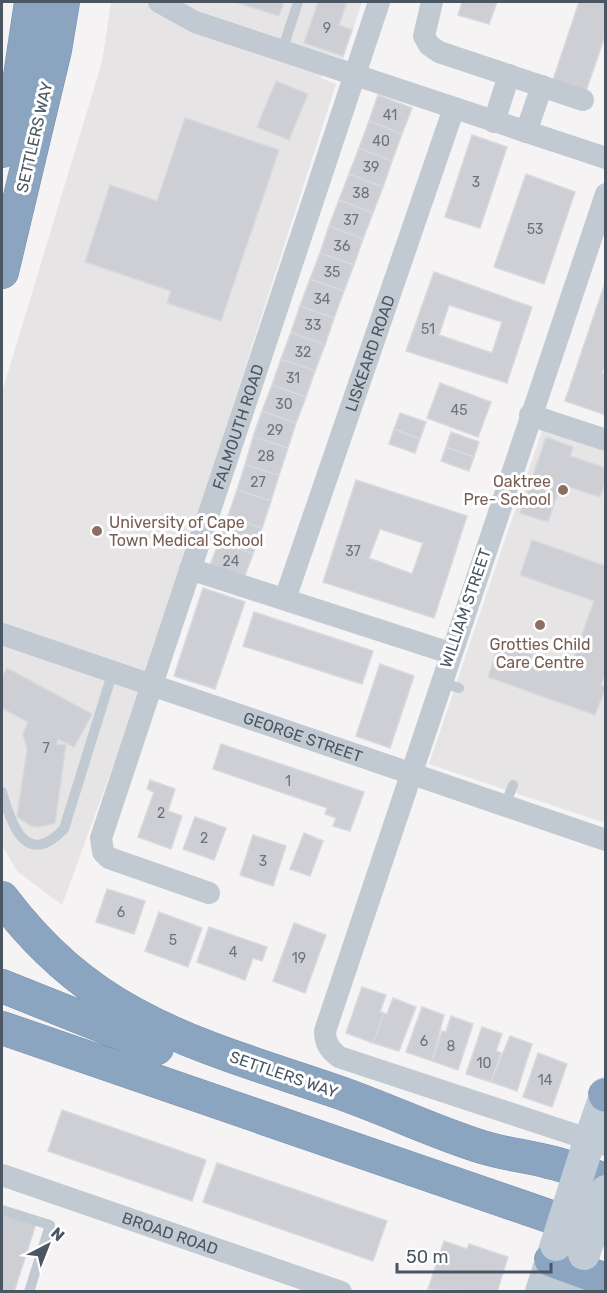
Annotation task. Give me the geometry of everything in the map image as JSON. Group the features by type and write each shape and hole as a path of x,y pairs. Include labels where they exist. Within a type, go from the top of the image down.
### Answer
{"highway":[{"path":"2,151 20,76 31,2"},
{"name":"SETTLERS WAY","path":"2,272 55,50 63,2"},
{"name":"SETTLERS WAY","path":"2,898 45,948 68,969 136,1017 190,1041 337,1091 434,1131 485,1148 550,1162 606,1180"},
{"path":"2,986 158,1048 331,1108 434,1131"},
{"path":"2,1028 98,1061 579,1262"},
{"path":"2,1049 23,1054 98,1061"}],"main road":[{"path":"579,1262 594,1146 605,1094"},
{"path":"541,1292 579,1262 606,1191"}],"street":[{"path":"159,2 195,22 606,158"},
{"name":"FALMOUTH ROAD","path":"209,893 117,862 103,852 101,838 357,76 379,2"},
{"path":"432,2 424,24 424,36 429,45 439,52 583,100"},
{"path":"494,122 509,75"},
{"path":"526,132 542,86"},
{"name":"LISKEARD ROAD","path":"285,599 454,108"},
{"name":"WILLIAM STREET","path":"594,1146 339,1056 330,1051 326,1041 327,1022 410,773 450,685 450,653 606,194"},
{"path":"530,415 606,440"},
{"path":"190,569 450,653"},
{"name":"GEORGE STREET","path":"2,634 410,773 509,795 606,840"},
{"name":"BROAD ROAD","path":"2,1175 340,1292"}],"lane":[{"path":"282,51 298,2"},
{"path":"2,792 11,822 20,837 39,845 53,841 64,829 113,671"},
{"path":"2,1210 50,1225 29,1292"}],"shaded area":[{"name":"University of Cape Town Medical School","path":"111,2 362,2 343,59 329,54 321,78 336,84 148,670 62,905 17,871 2,845 2,392 102,62"},
{"name":"Grotties Child Care Centre","path":"543,428 605,451 605,823 429,764"}],"building":[{"path":"235,2 284,2 279,16"},
{"path":"318,2 347,2 339,25 352,30 343,56 304,43"},
{"path":"462,2 497,2 489,24 458,15"},
{"path":"579,2 606,2 606,33 585,94 552,83"},
{"path":"276,81 308,94 289,140 257,127"},
{"path":"378,95 412,108 402,134 369,121"},
{"path":"185,118 279,150 221,321 167,303 171,291 85,262 110,185 157,201"},
{"path":"369,121 402,134 392,161 359,148"},
{"path":"472,135 507,147 480,228 445,217"},
{"path":"359,148 392,161 383,187 349,174"},
{"path":"349,174 383,187 373,213 339,200"},
{"path":"526,174 575,192 544,284 494,267"},
{"path":"339,200 373,213 363,239 329,226"},
{"path":"329,226 363,239 354,265 320,253"},
{"path":"320,253 354,265 344,291 310,279"},
{"path":"434,272 532,307 507,383 406,351","holes":["449,305 502,322 492,353 439,335"]},
{"path":"310,279 344,291 334,318 300,306"},
{"path":"606,280 606,362 602,373 606,374 606,415 565,401"},
{"path":"300,306 334,318 325,345 291,332"},
{"path":"291,332 325,345 315,371 281,359"},
{"path":"281,359 315,371 306,397 272,385"},
{"path":"440,383 491,402 478,437 427,418"},
{"path":"272,385 306,397 296,423 262,411"},
{"path":"262,411 296,423 288,448 253,437"},
{"path":"400,413 426,422 420,439 394,429"},
{"path":"394,429 420,439 415,453 389,444"},
{"path":"451,432 479,442 474,457 446,447"},
{"path":"253,437 288,448 279,475 245,465"},
{"path":"546,437 573,447 570,456 606,468 606,480 600,497 561,484 548,522 520,513"},
{"path":"446,447 474,457 469,471 441,461"},
{"path":"245,465 279,475 271,501 237,490"},
{"path":"356,480 467,516 434,618 323,582","holes":["380,529 423,543 412,574 369,558"]},
{"path":"237,490 271,501 262,528 228,516"},
{"path":"228,516 262,528 253,554 219,542"},
{"path":"532,540 606,566 606,672 601,685 606,687 595,715 488,677 499,643 570,668 594,601 520,575"},
{"path":"219,542 253,554 243,581 209,568"},
{"path":"203,588 245,602 215,689 174,676"},
{"path":"254,612 373,651 362,684 243,646"},
{"path":"380,664 414,676 390,748 356,736"},
{"path":"7,668 92,714 74,747 58,739 57,744 66,745 55,823 39,827 31,826 17,817 27,749 23,734 28,722 2,708 2,677"},
{"path":"221,744 364,792 350,831 333,826 336,818 325,814 327,808 213,769"},
{"path":"150,780 175,789 168,811 182,816 171,849 138,837 154,792 147,789"},
{"path":"195,817 226,828 214,860 183,849"},
{"path":"304,833 323,841 310,876 290,869"},
{"path":"253,835 286,846 273,886 240,875"},
{"path":"107,889 145,901 134,934 96,922"},
{"path":"159,912 202,928 188,967 145,951"},
{"path":"294,923 326,935 305,993 273,981"},
{"path":"209,927 267,947 262,961 253,958 245,980 197,962"},
{"path":"362,987 386,995 380,1012 384,1013 373,1043 346,1033"},
{"path":"393,998 416,1007 399,1051 373,1043 384,1013 387,1014"},
{"path":"422,1007 444,1015 432,1061 406,1052"},
{"path":"451,1016 473,1024 458,1070 432,1061 442,1031 446,1032"},
{"path":"482,1027 502,1034 496,1051 501,1053 491,1082 466,1074"},
{"path":"510,1036 532,1044 517,1091 491,1082"},
{"path":"538,1053 567,1064 552,1107 523,1097"},
{"path":"62,1110 206,1160 192,1201 48,1151"},
{"path":"217,1163 387,1221 373,1261 203,1202"},
{"path":"2,1212 36,1224 14,1292 2,1292"},
{"path":"444,1241 467,1249 469,1244 508,1257 497,1292 428,1289"}],"place":[{"name":"Oaktree Pre- School","path":"563,490"},
{"name":"University of Cape Town Medical School","path":"97,531"},
{"name":"Grotties Child Care Centre","path":"540,625"}]}
